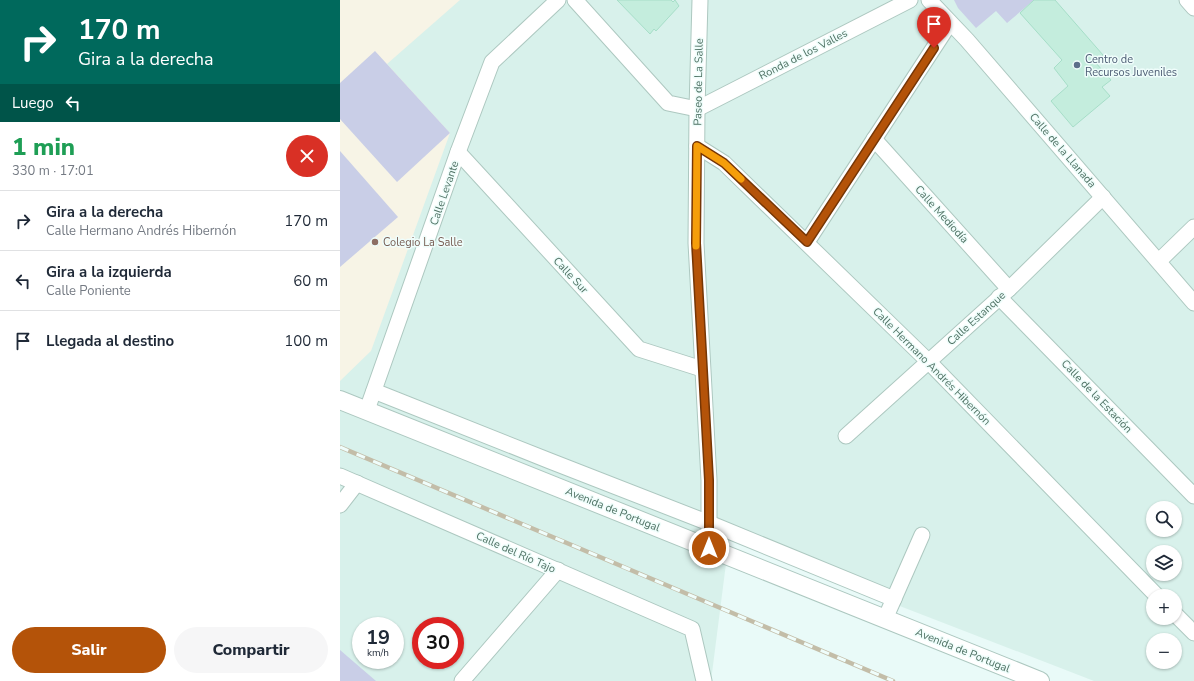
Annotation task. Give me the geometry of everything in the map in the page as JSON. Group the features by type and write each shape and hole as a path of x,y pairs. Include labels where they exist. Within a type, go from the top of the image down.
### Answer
{"street":[{"name":"Calle Levante","path":"367,410 458,152 492,62 558,0"},
{"path":"575,0 668,103 697,109"},
{"name":"Paseo de La Salle","path":"700,0 697,109 696,243 709,480 709,548"},
{"name":"Ronda de los Valles","path":"697,109 910,0"},
{"name":"Calle de la Llanada","path":"929,0 1159,261 1194,303"},
{"path":"1187,0 1194,8"},
{"path":"807,242 950,23"},
{"name":"Calle Mediodía","path":"874,139 1004,293"},
{"name":"Calle Hermano Andrés Hibernón","path":"697,146 724,163 807,242 929,362 1151,589"},
{"name":"Calle Sur","path":"458,152 639,349 702,369"},
{"name":"Calle Estanque","path":"846,436 1004,293 1103,198"},
{"path":"1159,261 1194,227"},
{"name":"Calle de la Estación","path":"1004,293 1194,496"},
{"path":"374,391 709,522 894,599"},
{"name":"Avenida de Portugal","path":"340,400 1040,681"},
{"name":"Calle del Río Tajo","path":"340,476 692,629 704,681"},
{"path":"340,505 357,483"},
{"path":"885,619 922,535"},
{"path":"462,681 558,570"},
{"path":"1182,621 1194,633"}],"shaded area":[{"path":"340,0 1194,0 1194,681 1094,681 729,540 711,681 340,681"},
{"name":"Colegio La Salle","path":"340,0 460,0 387,64 450,133 371,351 340,381"},
{"path":"954,0 1034,0 1007,23 996,11 976,28 958,8"},
{"path":"375,51 450,133 397,182 340,119 340,83"},
{"path":"340,151 398,217 340,267"},
{"path":"340,650 352,660 352,669 362,669 376,681 340,681"}],"building":[{"path":"617,0 671,0 673,2 675,0 679,6 656,31 654,29 650,34"},
{"name":"Centro de Recursos Juveniles","path":"1034,0 1055,0 1103,55 1095,62 1111,80 1102,87 1110,96 1073,127 1051,101 1068,86 1054,68 1062,60 1020,13"}],"railway":[{"path":"340,447 893,681"}],"slow traffic":[{"path":"696,246 697,146 724,163 741,179"}],"place":[{"name":"Centro de Recursos Juveniles","path":"1077,65"},
{"name":"Colegio La Salle","path":"375,242"}],"route":[{"path":"709,548 709,480 696,243 697,146 724,163 807,242 934,48"}]}
